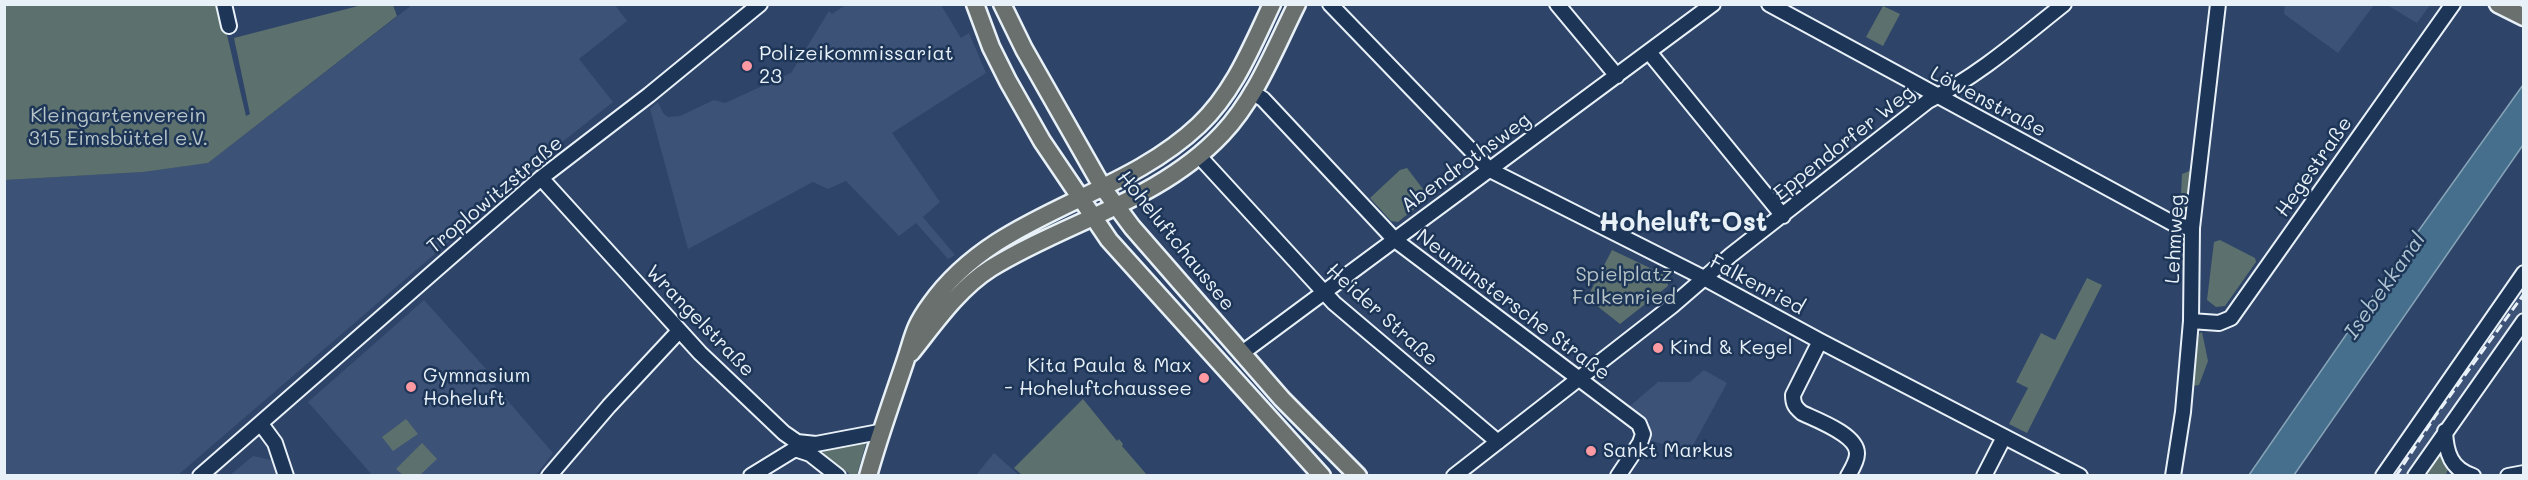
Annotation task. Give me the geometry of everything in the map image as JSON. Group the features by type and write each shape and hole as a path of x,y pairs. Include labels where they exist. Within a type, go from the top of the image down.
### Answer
{"main road":[{"path":"975,4 991,47 1042,141 1109,240 1322,476"},
{"name":"Hoheluftchaussee","path":"1002,4 1023,49 1103,188 1132,227 1282,399 1358,476"},
{"path":"868,476 879,432 906,359 915,327 931,303 962,268 1005,236 1103,188 1175,145 1201,123 1226,93 1272,4"},
{"path":"906,359 957,296 976,278 1007,260 1117,207 1160,183 1199,156 1224,133 1252,92 1297,4"},
{"path":"2498,4 2523,18"}],"street":[{"path":"224,4 229,26"},
{"name":"Troplowitzstraße","path":"200,476 541,178 658,89 760,4"},
{"name":"Falkenried","path":"1330,4 1490,170 1704,278 2080,476"},
{"path":"1557,4 1617,76"},
{"name":"Abendrothsweg","path":"1242,353 1713,4"},
{"name":"Löwenstraße","path":"1769,4 2176,225 2192,228"},
{"name":"Eppendorfer Weg","path":"1454,476 1928,101 1979,71 2064,4"},
{"name":"Lehmweg","path":"2173,476 2183,412 2191,321 2192,228 2218,4"},
{"name":"Hegestraße","path":"2191,321 2219,323 2231,318 2453,4"},
{"path":"1649,52 1783,216"},
{"name":"Neumünstersche Straße","path":"1252,92 1263,99 1395,240 1639,424 1643,434 1640,443 1618,476"},
{"name":"Heider Straße","path":"1199,156 1324,293 1498,442"},
{"name":"Wrangelstraße","path":"541,178 680,331 796,446 838,476"},
{"path":"2383,476 2523,273"},
{"path":"2415,476 2523,321"},
{"path":"549,476 609,406 680,331"},
{"path":"1820,341 1793,395 1793,401 1802,413 1848,437 1856,445 1857,457 1848,476"},
{"path":"261,424 275,443 286,476"},
{"path":"751,476 796,446 879,432"},
{"path":"2445,432 2448,456 2461,471 2473,476"},
{"path":"1984,476 2004,437"},
{"path":"2508,476 2523,473"}],"shaded area":[{"path":"847,4 941,5 961,38 969,33 986,73 892,133 940,202 923,217 955,255 948,259 916,223 899,236 846,181 828,189 813,182 688,249 650,109 658,102 663,113 668,117 680,116 714,100 725,103 791,73 829,11 832,14"},
{"path":"2285,4 2374,5 2338,53 2284,14"},
{"path":"412,5 615,5 627,21 579,59 613,102 538,161 532,170 178,475 5,476 5,180 142,172 208,163"},
{"path":"2387,5 2430,5 2417,23"},
{"path":"2523,281 2523,313 2409,475 2388,476"},
{"name":"Gymnasium Hoheluft","path":"424,300 486,369 483,372 553,453 536,475 372,475 308,402"},
{"path":"1704,370 1727,383 1690,451 1651,441 1649,422 1630,406 1658,382 1690,382"},
{"path":"994,453 1019,475 976,475"},
{"path":"253,456 271,460 277,475 230,475"}],"green space":[{"name":"Kleingartenverein 315 Eimsbüttel e.V.","path":"5,5 220,5 246,116 250,114 234,38 362,5 393,5 397,16 208,163 143,172 5,180"},
{"path":"1883,6 1900,14 1883,46 1866,37"},
{"path":"1407,168 1429,197 1398,222 1391,221 1370,198 1400,170"},
{"path":"2192,170 2189,213 2180,216 2182,174"},
{"path":"2220,240 2255,258 2256,262 2225,306 2216,307 2207,300 2214,242"},
{"name":"Spielplatz Falkenried","path":"1612,250 1667,276 1668,286 1620,324 1587,298"},
{"path":"2087,278 2102,285 2027,433 2009,424 2028,388 2016,382 2041,333 2055,340"},
{"path":"2202,332 2208,361 2199,385 2193,386 2199,334"},
{"path":"1083,399 1147,475 1022,475 1014,468"},
{"path":"406,419 418,434 393,451 382,437"},
{"path":"422,443 437,459 420,475 403,475 396,469"},
{"path":"866,443 857,475 851,475 823,454 824,449"},
{"path":"2440,444 2449,466 2446,475 2422,476"}],"water":[{"name":"Isebekkanal","path":"2523,85 2523,145 2294,475 2249,475 2404,251"}],"railway":[{"path":"2396,476 2436,415 2524,294"}],"place":[{"name":"Polizeikommissariat 23","path":"747,66"},
{"name":"Kind & Kegel","path":"1658,348"},
{"name":"Kita Paula & Max - Hoheluftchaussee","path":"1204,378"},
{"name":"Gymnasium Hoheluft","path":"411,387"},
{"name":"Sankt Markus","path":"1591,451"}],"district":[{"name":"Hoheluft-Ost","path":"1683,223"}]}
